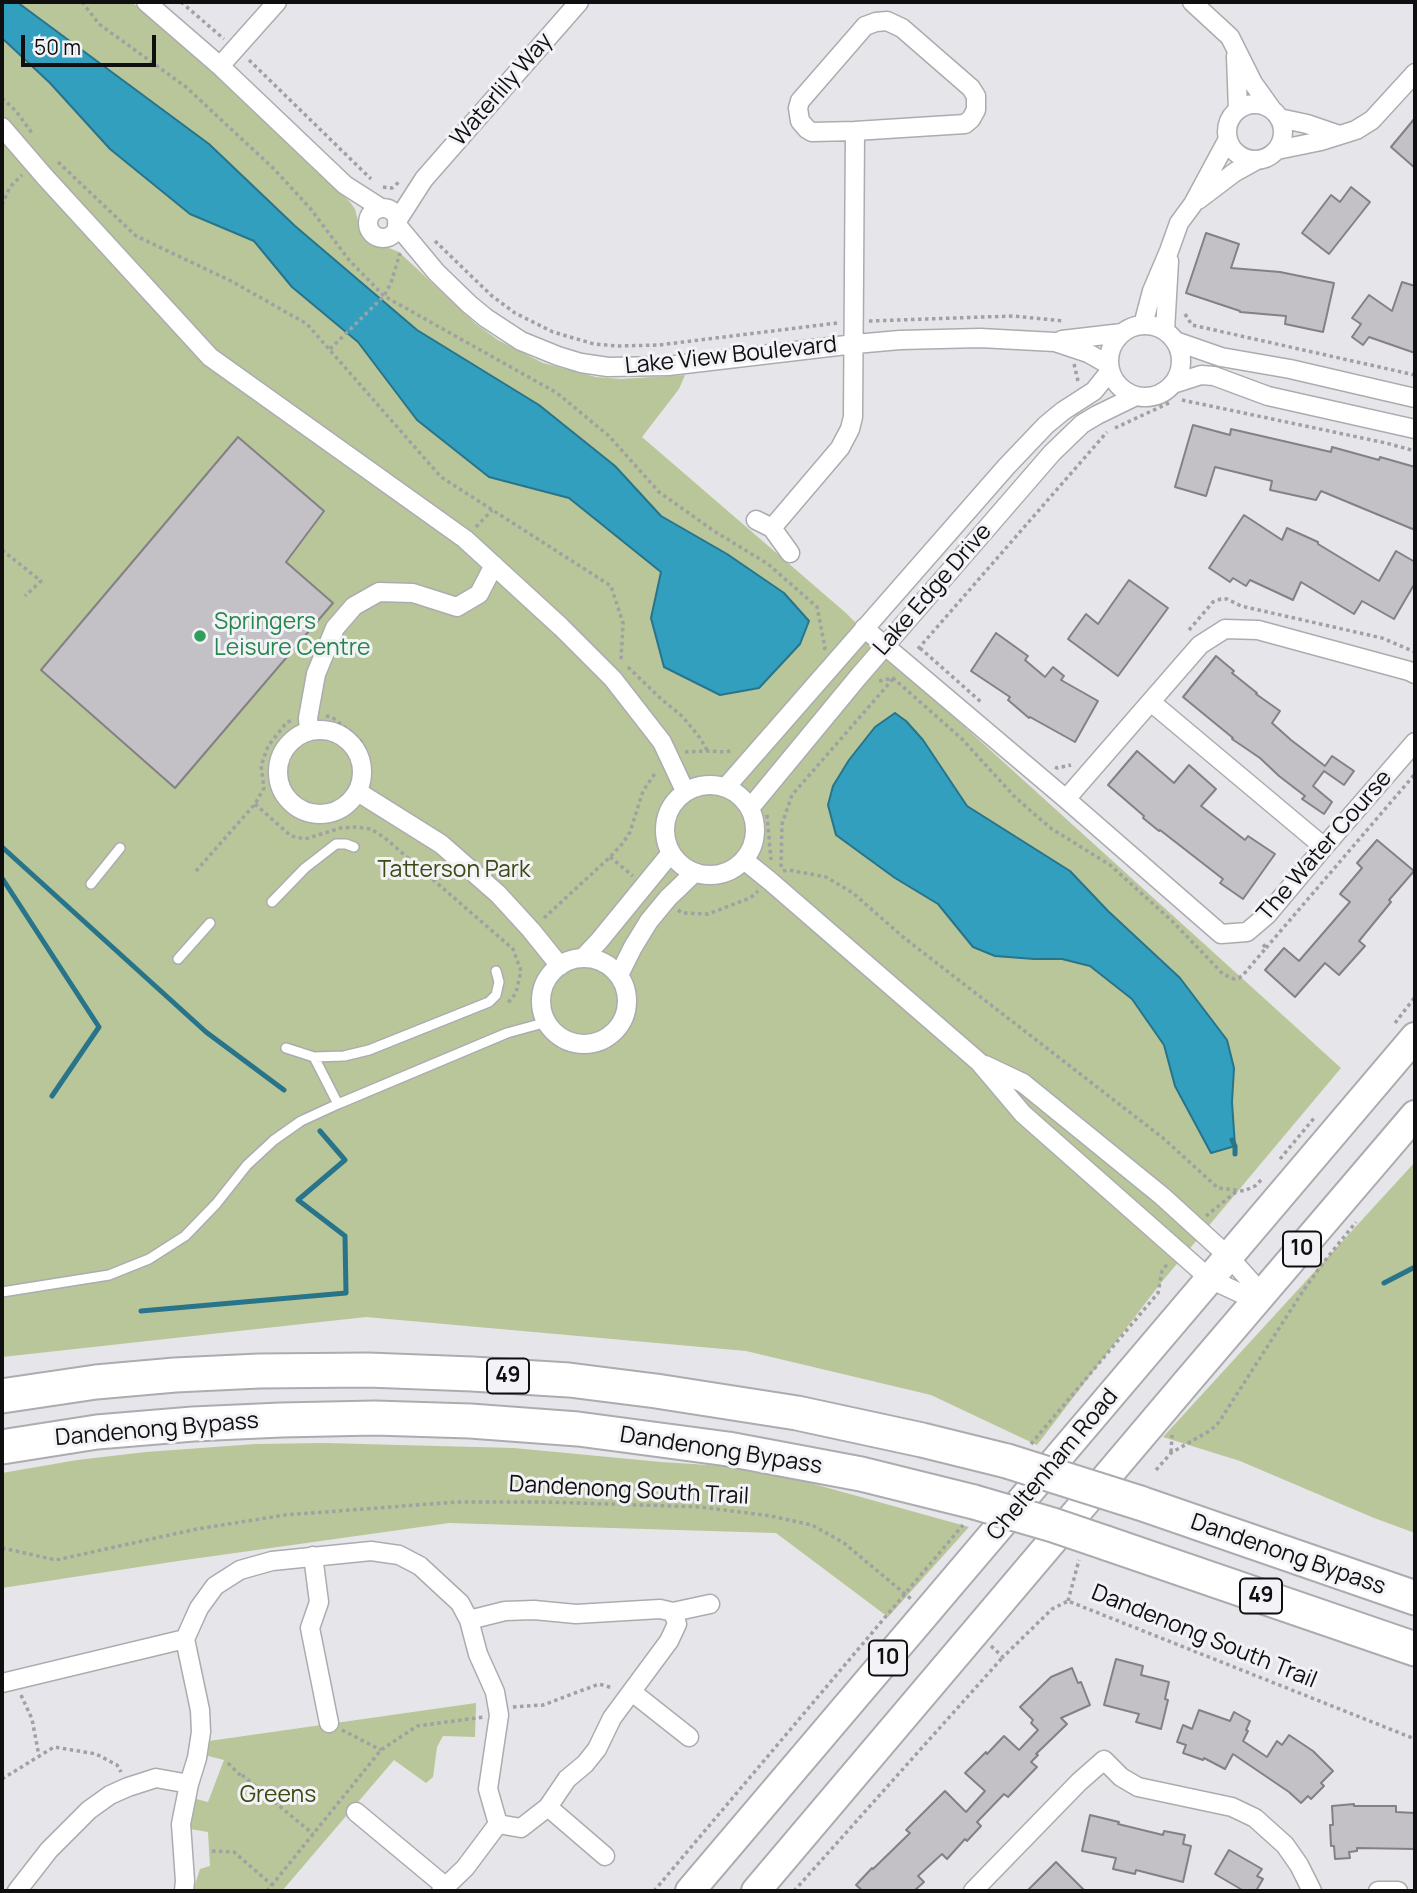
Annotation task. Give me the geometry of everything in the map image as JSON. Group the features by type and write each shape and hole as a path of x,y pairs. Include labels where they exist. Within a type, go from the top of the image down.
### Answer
{"highway":[{"name":"Dandenong Bypass","path":"2,1396 96,1382 175,1375 368,1370 569,1380 669,1393 797,1413 922,1440 1017,1455 1139,1503 1415,1598"},
{"name":"Dandenong Bypass","path":"2,1447 97,1432 193,1424 376,1418 470,1421 578,1429 728,1449 861,1474 970,1512 1053,1525 1096,1548 1415,1649"}],"main road":[{"name":"Cheltenham Road","path":"690,1891 1229,1257 1404,1032"},
{"name":"10","path":"756,1891 1415,1115"}],"street":[{"name":"Lake View Boulevard","path":"146,2 220,66 345,185 412,240 436,272 469,304 521,341 580,363 608,367 668,366 855,344 941,338 1066,342 1122,333"},
{"path":"220,66 277,2"},
{"name":"Waterlily Way","path":"386,220 579,2"},
{"path":"1193,204 1222,181 1255,161 1271,156 1282,142 1283,134 1283,125 1253,83 1235,45 1224,30 1196,3"},
{"path":"887,21 902,28 971,88 976,96 978,106 975,114 965,124 855,131 812,132 800,121 797,108 800,101 865,26 876,22 887,21"},
{"path":"1235,45 1238,110"},
{"path":"1277,150 1356,130 1372,120 1415,72"},
{"path":"1255,161 1241,157 1230,146 1228,139 1228,123 1238,110 1246,106 1265,106 1276,114 1339,135"},
{"path":"2,127 210,358 465,539 561,627 613,679 662,742 685,791"},
{"path":"790,553 764,524 846,440 853,417 855,131"},
{"path":"1143,325 1152,291 1179,223 1193,204 1228,139"},
{"name":"Waterlily Way","path":"386,220 408,190 424,178"},
{"path":"1169,251 1170,336 1180,351 1178,374 1173,384 1156,395 1146,397 1127,393 1120,387 1110,368 1110,353 1114,342 1122,333 1143,325 1155,326 1170,336 1221,357 1290,369 1415,398"},
{"name":"Lake View Boulevard","path":"1066,342 1110,368"},
{"name":"Lake Edge Drive","path":"726,787 832,653 864,628 1039,432 1063,411 1088,396 1099,386 1110,368"},
{"path":"1173,384 1207,375 1268,396 1415,429"},
{"name":"Lake Edge Drive","path":"750,807 1052,453 1082,424 1136,396"},
{"path":"303,725 314,730 329,730 339,734 358,753 362,778 358,792 352,801 338,811 322,815 292,806 280,785 277,772 287,744 300,734 303,725 308,718 316,674 335,628 354,606 379,592 413,593 457,607 479,594 494,565"},
{"name":"The Water Course","path":"864,628 1221,934 1247,932 1267,915 1415,742"},
{"path":"1066,799 1200,645 1225,629 1258,630 1415,674"},
{"path":"1151,702 1324,847"},
{"path":"712,784 726,787 740,795 750,807 755,821 755,835 744,860 733,869 721,874 694,873 685,868 671,853 664,831 666,820 670,808 685,791 712,784"},
{"path":"358,792 441,844 498,894 560,966"},
{"path":"583,958 611,967 625,988 627,1002 625,1016 618,1028 607,1038 580,1044 567,1041 555,1033 547,1022 542,1010 545,986 560,966 583,958 671,853"},
{"path":"744,860 775,876 979,1062 1023,1114 1177,1251 1210,1279 1260,1298"},
{"path":"618,975 649,921 694,873"},
{"path":"979,1062 1023,1083 1162,1196 1229,1257 1260,1298"},
{"path":"184,1891 181,1824 201,1732 200,1710 186,1639 199,1608 215,1586 240,1570 272,1561 371,1551 399,1555 420,1566 460,1604 469,1620 478,1654 495,1692 499,1715 488,1788 498,1824"},
{"path":"313,1556 319,1602 310,1628 329,1723"},
{"path":"469,1620 505,1611 534,1610 576,1614 660,1609 673,1612 710,1604"},
{"path":"498,1824 521,1828 548,1807 566,1779 585,1764 597,1749 612,1718 669,1642 677,1624 673,1612"},
{"path":"8,1682 186,1639"},
{"path":"632,1692 689,1737"},
{"path":"973,1891 1079,1782 1104,1760 1138,1787 1233,1807 1255,1818 1285,1846 1299,1865 1312,1891"},
{"path":"17,1891 49,1850 89,1810 110,1795 156,1778 189,1784"},
{"path":"548,1807 605,1856"},
{"path":"356,1812 443,1889 465,1868 498,1824"},
{"path":"1378,1891 1398,1891"}],"lane":[{"path":"272,902 305,868 336,845 355,846"},
{"path":"91,884 120,848"},
{"path":"178,959 210,923"},
{"path":"286,1048 314,1057 344,1056 369,1050 489,1002 496,995 499,982 496,971"},
{"path":"2,1292 109,1275 149,1259 185,1236 247,1165 274,1140 301,1121 507,1033 547,1022"},
{"path":"314,1057 338,1104"}],"path":[{"path":"82,2 99,24 186,87 265,160 310,208 349,260 384,296 557,393 609,436 659,492 714,531 768,564 817,607 832,653 817,658"},
{"path":"181,2 254,65 379,187 393,188 399,182 408,190"},
{"path":"2,98 16,111 39,142"},
{"path":"57,162 136,236 233,282 307,324 441,477 611,586 623,623 621,660 683,717 707,751"},
{"path":"2,205 10,187 34,163"},
{"path":"330,349 384,296 391,283 398,255 412,240 515,313 553,332 594,344 659,345 854,321 1013,316 1075,321 1066,342 1078,382 1088,396"},
{"path":"1168,294 1184,297 1181,309 1192,325 1415,374"},
{"path":"775,876 782,824 792,795 1107,432 1177,399 1386,443 1415,452"},
{"path":"1097,415 1107,432"},
{"path":"465,539 492,510"},
{"path":"2,550 41,582 25,596"},
{"path":"859,676 873,680 893,678 961,738 1023,805 1052,829 1111,865 1171,920 1228,978 1239,978 1415,774"},
{"path":"320,715 332,716 360,740 366,753"},
{"path":"196,871 256,804 264,788 261,766 268,746 287,722 303,725"},
{"path":"531,930 623,843 643,790 656,772 685,752 726,752 742,748"},
{"path":"256,804 291,836 305,839 341,828 370,829 385,838 513,949 521,971 516,993 500,1011 507,1033"},
{"path":"610,857 645,887"},
{"path":"665,903 682,913 708,914 750,898 775,876 789,870 825,877 853,893 903,937 1163,1138 1218,1188 1244,1191 1255,1186 1264,1177"},
{"path":"1251,929 1266,948"},
{"path":"1404,1032 1415,997"},
{"path":"1273,1168 1321,1111"},
{"path":"1195,1226 1237,1191"},
{"path":"1156,1470 1171,1452 1219,1422 1317,1272 1363,1214"},
{"path":"1017,1455 1158,1293 1162,1271 1177,1251"},
{"name":"Dandenong South Trail","path":"2,1548 56,1560 197,1529 285,1515 456,1502 701,1507 812,1524 844,1543 927,1612"},
{"path":"654,1891 905,1594 970,1512"},
{"path":"1068,1601 1077,1562 1096,1548"},
{"name":"Dandenong South Trail","path":"794,1891 1003,1657 1052,1609 1068,1601 1415,1739"},
{"path":"975,1632 1003,1657"},
{"path":"8,1682 32,1719 39,1756"},
{"path":"267,1891 381,1750 417,1726 499,1715 509,1707 542,1704 599,1685 632,1692"},
{"path":"329,1723 381,1750"},
{"path":"2,1779 54,1747 96,1754 117,1765 128,1787"},
{"path":"228,1763 313,1834"},
{"path":"212,1851 234,1852 272,1885"}],"green space":[{"name":"Tatterson Park","path":"2,2 132,2 235,91 350,202 367,241 399,252 476,324 498,340 543,363 596,377 621,379 685,375 679,389 642,437 846,613 903,671 1341,1068 1160,1284 1037,1445 931,1395 746,1351 366,1317 2,1357"},
{"path":"1415,1162 1415,1533 1240,1461 1163,1437"},
{"path":"256,1444 514,1448 756,1468 969,1527 888,1617 776,1533 449,1523 2,1588 2,1473 146,1452"},
{"name":"Greens","path":"476,1703 475,1737 443,1736 437,1747 433,1777 426,1783 394,1760 282,1891 193,1891 200,1869 210,1866 208,1832 190,1829 196,1799 208,1802 224,1760 208,1756 209,1741"}],"water":[{"path":"2,2 17,2 209,144 295,226 417,330 539,405 615,466 661,516 727,554 784,593 809,621 800,644 759,688 720,695 664,667 651,618 661,572 569,498 489,477 417,420 358,342 292,287 254,241 190,214 110,149 50,83 2,38"},
{"path":"895,713 923,740 967,806 1070,871 1108,911 1180,978 1227,1040 1234,1068 1232,1102 1235,1146 1211,1153 1175,1086 1164,1045 1132,999 1090,966 1062,959 995,956 973,947 938,904 895,878 836,835 828,805 833,786 875,727"}],"building":[{"path":"1415,118 1415,168 1391,147"},
{"path":"1351,187 1370,202 1329,254 1302,233 1331,195 1340,202"},
{"path":"1206,233 1239,244 1231,268 1280,272 1334,283 1323,332 1285,324 1286,316 1240,312 1186,293"},
{"path":"1402,282 1415,286 1415,353 1369,337 1363,345 1352,337 1361,324 1352,318 1369,295 1392,311"},
{"path":"1193,425 1230,435 1231,429 1331,452 1332,447 1415,467 1415,530 1321,491 1316,500 1270,490 1272,481 1215,467 1206,496 1175,487"},
{"path":"238,437 324,511 286,562 333,603 175,788 41,670"},
{"path":"1244,515 1282,540 1287,528 1318,542 1379,581 1396,551 1415,562 1415,583 1394,619 1362,601 1354,614 1301,582 1293,600 1250,580 1246,586 1233,578 1230,582 1209,568"},
{"path":"1129,580 1168,608 1118,676 1068,639 1086,614 1098,624"},
{"path":"996,633 1028,656 1025,660 1045,677 1053,667 1064,676 1061,680 1098,701 1075,742 1029,718 1008,700 1010,697 971,671"},
{"path":"1216,656 1256,694 1280,711 1272,723 1291,740 1325,766 1332,756 1354,771 1344,785 1324,771 1313,786 1332,802 1324,814 1302,799 1305,796 1183,697"},
{"path":"1137,751 1174,783 1189,765 1216,789 1201,806 1245,840 1248,836 1275,854 1243,899 1220,883 1223,879 1143,818 1144,816 1108,785"},
{"path":"1377,840 1414,871 1359,941 1365,946 1339,975 1325,963 1295,997 1265,970 1284,948 1299,961 1350,902 1340,894 1362,868 1357,863"},
{"path":"1116,1659 1143,1666 1141,1675 1169,1682 1161,1729 1136,1722 1139,1714 1104,1705"},
{"path":"1072,1668 1090,1705 1061,1718 1067,1724 1036,1754 1038,1755 1031,1762 1037,1767 1008,1797 1004,1794 977,1822 981,1826 967,1841 965,1839 947,1859 942,1854 918,1876 924,1882 914,1891 863,1891 856,1885 910,1833 906,1830 945,1791 966,1812 985,1791 965,1773 1004,1736 1019,1750 1038,1730 1031,1723 1033,1720 1020,1707 1051,1677"},
{"path":"1199,1710 1230,1721 1234,1712 1250,1721 1243,1741 1267,1757 1277,1741 1282,1745 1289,1735 1313,1751 1333,1771 1321,1783 1324,1786 1311,1799 1308,1796 1301,1803 1233,1754 1225,1769 1204,1758 1203,1760 1183,1753 1186,1745 1177,1742 1183,1725 1192,1729"},
{"path":"1332,1806 1396,1806 1396,1812 1415,1813 1415,1849 1357,1848 1357,1851 1349,1852 1350,1858 1335,1859 1334,1846 1331,1846"},
{"path":"1090,1815 1163,1835 1164,1831 1185,1835 1183,1844 1191,1846 1183,1882 1136,1870 1135,1874 1113,1869 1116,1858 1082,1851"},
{"path":"1229,1850 1262,1869 1257,1876 1263,1879 1256,1891 1244,1891 1215,1874"},
{"path":"1056,1862 1085,1891 1027,1891"}],"waterway":[{"path":"2,847 206,1032 284,1090"},
{"path":"2,878 99,1027 52,1096"},
{"path":"141,1311 346,1293 345,1236 298,1200 345,1160 320,1131"},
{"path":"1232,1140 1235,1154"},
{"path":"1384,1283 1415,1267"}],"place":[{"name":"Springers Leisure Centre","path":"200,636"}]}
